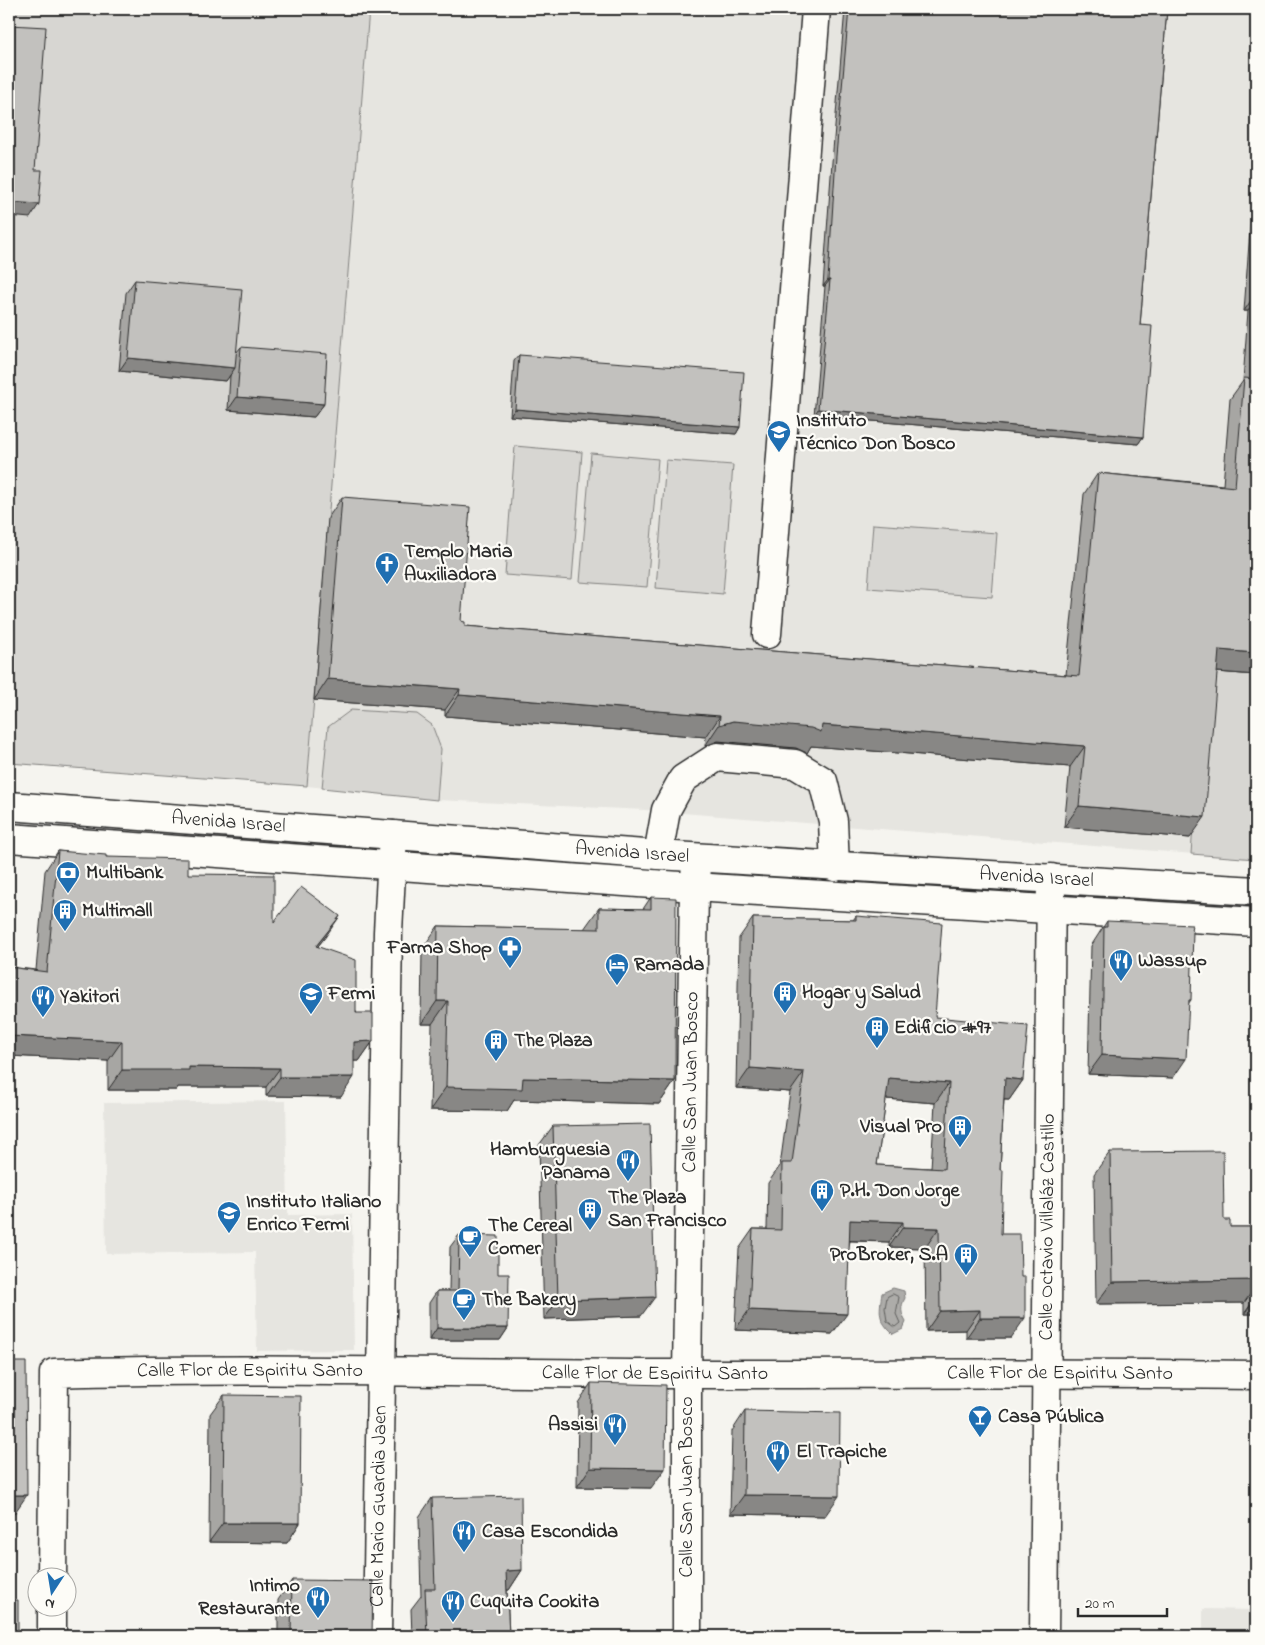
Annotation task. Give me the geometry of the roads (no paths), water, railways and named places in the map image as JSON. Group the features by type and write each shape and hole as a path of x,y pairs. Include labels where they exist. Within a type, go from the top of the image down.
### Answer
{"street":[{"path":"767,634 816,9"},
{"path":"658,855 666,810 683,779 717,757 795,764 823,781 833,821 836,866"},
{"name":"Avenida Israel","path":"9,806 697,858 1256,891"},
{"name":"Calle Mario Guardia Jaen","path":"376,1636 388,932 393,835"},
{"name":"Avenida Israel","path":"9,838 391,867 1256,922"},
{"name":"Calle San Juan Bosco","path":"687,1636 687,1374 694,887 697,858"},
{"name":"Calle Octavio Villaláz Castillo","path":"1044,1636 1051,878"},
{"name":"Calle Flor de Espiritu Santo","path":"52,1568 54,1373 382,1370 687,1374 1045,1372 1256,1374"},
{"path":"52,1618 52,1636"}],"water":[{"path":"893,1288 904,1291 905,1298 902,1310 906,1322 903,1329 893,1334 882,1320 880,1306 882,1293"}],"place":[{"name":"Instituto Técnico Don Bosco","path":"779,453"},
{"name":"Templo Maria Auxiliadora","path":"387,585"},
{"name":"Multibank","path":"68,894"},
{"name":"Multimall","path":"65,932"},
{"name":"Farma Shop","path":"510,969"},
{"name":"Wassup","path":"1121,982"},
{"name":"Ramada","path":"617,986"},
{"name":"Hogar y Salud","path":"785,1014"},
{"name":"Fermi","path":"311,1015"},
{"name":"Yakitori","path":"43,1018"},
{"name":"Edificio #97","path":"877,1049"},
{"name":"The Plaza","path":"496,1062"},
{"name":"Visual Pro","path":"960,1148"},
{"name":"Hamburguesia Panama","path":"628,1182"},
{"name":"P.H. Don Jorge","path":"822,1212"},
{"name":"The Plaza San Francisco","path":"590,1231"},
{"name":"Instituto Italiano Enrico Fermi","path":"229,1234"},
{"name":"The Cereal Corner","path":"470,1258"},
{"name":"ProBroker, S.A","path":"966,1276"},
{"name":"The Bakery","path":"464,1321"},
{"name":"Casa Pública","path":"980,1438"},
{"name":"Assisi","path":"615,1446"},
{"name":"El Trapiche","path":"778,1473"},
{"name":"Casa Escondida","path":"464,1553"},
{"name":"Intimo Restaurante","path":"318,1619"},
{"name":"Cuquita Cookita","path":"453,1623"}]}
